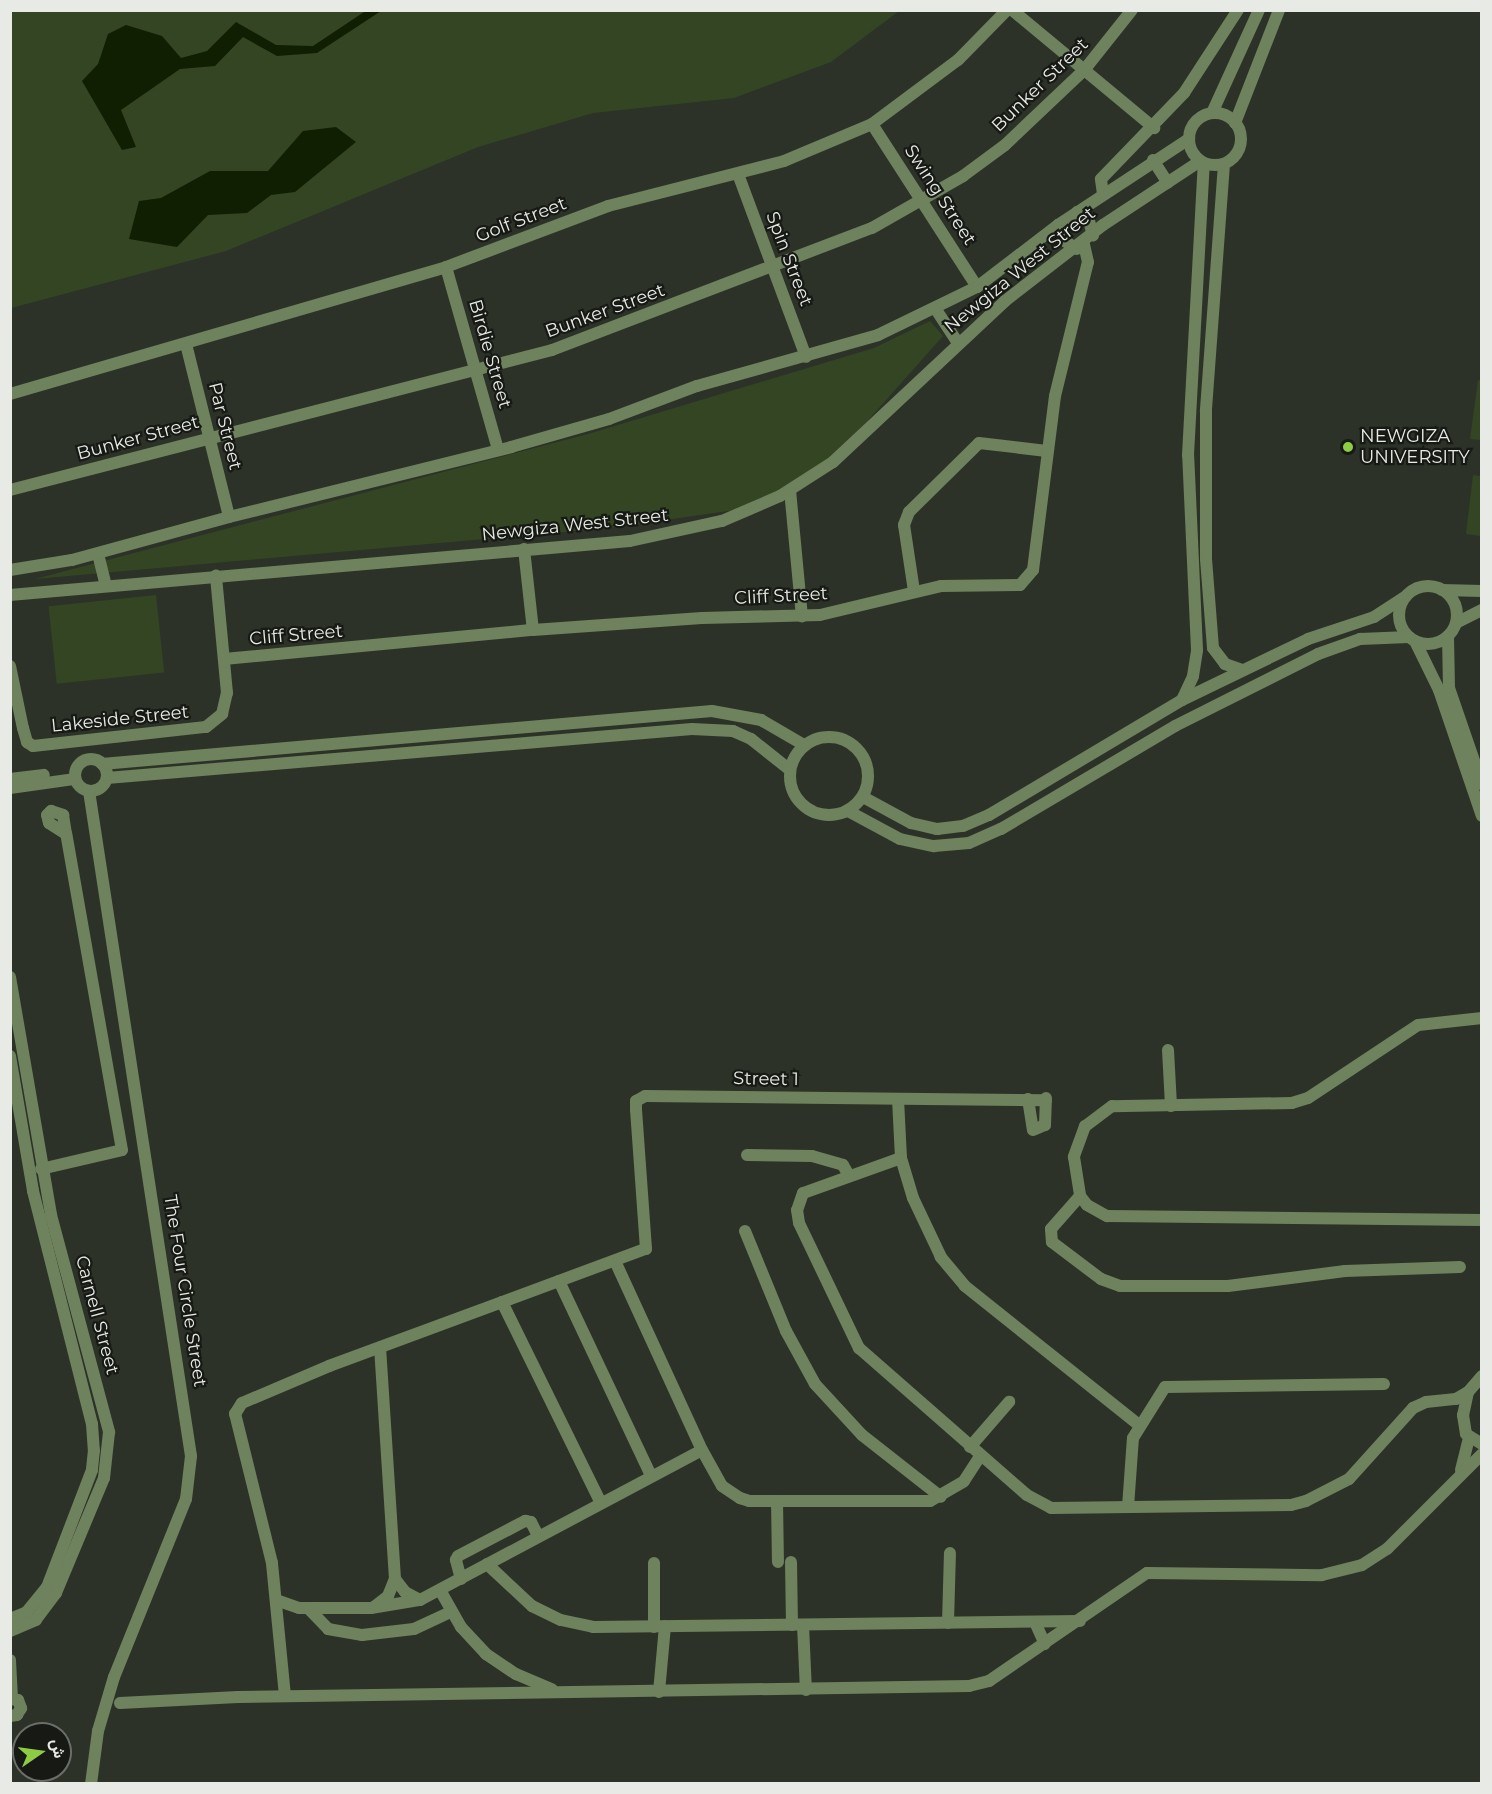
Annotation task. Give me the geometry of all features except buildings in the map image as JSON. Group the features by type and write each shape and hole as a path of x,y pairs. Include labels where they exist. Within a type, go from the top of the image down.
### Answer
{"street":[{"name":"Golf Street","path":"10,394 446,267 608,206 784,161 872,124 958,60 1007,10"},
{"path":"1012,10 1154,128"},
{"name":"Bunker Street","path":"10,490 477,369 598,335 872,228 924,201 1005,145 1085,69 1132,10"},
{"path":"1103,194 1101,179 1154,128 1206,62 1238,10"},
{"path":"1182,700 1193,676 1197,650 1188,455 1202,162 1188,139 1195,122 1212,113 1232,75 1259,10"},
{"path":"1242,670 1225,664 1213,648 1206,559 1205,451 1224,164 1240,146 1235,123 1246,89 1280,10"},
{"path":"1232,75 1246,89"},
{"path":"1212,113 1225,115 1235,123"},
{"name":"Swing Street","path":"872,124 924,201 977,287"},
{"name":"Newgiza West Street","path":"10,570 98,554 229,517 498,450 609,419 697,386 806,357 878,334 977,287 1058,225 1139,169 1188,139"},
{"path":"1129,154 1139,169"},
{"path":"1153,160 1168,183"},
{"path":"1202,162 1224,164"},
{"name":"Newgiza West Street","path":"10,595 672,534 722,521 790,490 858,442 958,343 1005,301 1084,242 1202,162"},
{"name":"Spin Street","path":"738,174 806,357"},
{"path":"1058,225 1060,238 1084,242 1089,221 1077,212"},
{"name":"Cliff Street","path":"224,659 533,630 702,618 802,616 914,591 963,585 1014,586 1026,582 1033,570 1047,451 1064,350 1088,262 1084,242"},
{"name":"Birdie Street","path":"446,267 477,369 498,450"},
{"path":"935,308 958,343"},
{"name":"Par Street","path":"186,344 229,517"},
{"path":"914,591 904,525 909,512 979,443 1047,451"},
{"path":"790,490 802,616"},
{"path":"524,549 533,630"},
{"path":"98,554 106,585"},
{"name":"Lakeside Street","path":"10,666 27,742 39,746 206,727 215,722 226,704 216,576"},
{"path":"862,797 911,823 937,829 963,826 1182,700 1308,639 1374,617 1426,586 1442,590 1482,591"},
{"path":"1442,590 1455,604 1456,623"},
{"path":"1407,596 1400,622 1444,689 1479,790 1482,816"},
{"path":"1444,689 1448,636 1456,623 1482,610"},
{"path":"848,811 900,839 934,846 969,843 1001,829 1175,726 1318,654 1360,639 1412,639 1432,644 1448,636"},
{"path":"1197,650 1213,648"},
{"path":"10,788 75,775 87,760 102,764 712,711 761,720 804,745"},
{"path":"107,778 692,729 734,731 751,738 790,770"},
{"path":"828,736 852,744 867,765 869,777 862,797 848,811 830,816 808,809 793,792 790,770 804,745 828,736"},
{"path":"1095,751 1105,767"},
{"path":"102,764 107,778"},
{"path":"10,779 75,775"},
{"path":"75,775 89,791 101,787 107,778"},
{"name":"The Four Circle Street","path":"89,791 191,1456 186,1499 114,1677 98,1731 91,1784"},
{"path":"41,1170 122,1150 66,834"},
{"name":"Carnell Street","path":"10,1630 36,1620 52,1590 104,1478 109,1432 41,1170 28,1071 11,980"},
{"path":"1482,1018 1418,1025 1327,1086 1292,1103 1171,1106 1123,1104 1093,1118 1076,1146 1074,1166 1080,1196 1097,1213 1119,1218 1212,1216 1482,1220"},
{"path":"1168,1050 1171,1106"},
{"name":"Carnell Street","path":"10,1056 29,1175 92,1424 94,1450 92,1470 52,1590 27,1612 10,1619"},
{"path":"12,1074 28,1071"},
{"name":"Street 1","path":"615,1260 646,1249 636,1101 645,1096 1046,1099 1045,1125 1032,1130 1028,1099"},
{"path":"898,1099 901,1158 913,1198 941,1257 965,1286 1139,1425"},
{"path":"747,1155 812,1156 843,1165 848,1174"},
{"path":"901,1158 848,1174 803,1193 797,1210 799,1223 859,1348 1038,1504 1051,1508 1291,1505 1306,1501 1349,1479 1413,1408 1426,1402 1442,1402 1468,1392"},
{"path":"1080,1196 1051,1229 1052,1242 1101,1279 1120,1286 1228,1286 1352,1270 1460,1267"},
{"path":"745,1231 786,1331 815,1384 862,1435 941,1497"},
{"path":"48,1254 61,1250"},
{"path":"285,1696 276,1600 261,1517 235,1414 237,1408 251,1398 380,1347 615,1260 702,1450 730,1493 749,1501 930,1501 941,1497 964,1480 975,1451 1009,1402"},
{"path":"560,1281 651,1476"},
{"path":"502,1302 601,1503"},
{"path":"371,1608 388,1596 395,1579 380,1347"},
{"path":"1463,1422 1468,1392 1481,1376"},
{"path":"1128,1507 1133,1438 1162,1389 1169,1385 1384,1384"},
{"path":"1442,1402 1463,1422 1469,1438 1466,1459 1456,1479"},
{"path":"1469,1438 1482,1444"},
{"path":"276,1600 303,1608 371,1608 420,1600 702,1450"},
{"path":"120,1703 285,1696 969,1686 989,1681 1080,1621 1137,1578 1153,1571 1322,1575 1354,1568 1387,1549 1482,1454"},
{"path":"777,1502 778,1562"},
{"path":"461,1579 456,1560 458,1556 525,1521 531,1522 538,1536"},
{"path":"948,1623 950,1553"},
{"path":"791,1562 806,1690"},
{"path":"654,1563 659,1626 659,1692"},
{"path":"487,1564 519,1597 561,1620 593,1627 1080,1621"},
{"path":"395,1579 405,1592 420,1600"},
{"path":"440,1590 450,1612 472,1641 507,1669 533,1682 568,1692"},
{"path":"303,1608 327,1629 362,1635 414,1629 450,1612"},
{"path":"279,1620 303,1608"},
{"path":"1035,1622 1045,1644"},
{"path":"10,1660 11,1699 21,1708 17,1715 10,1716"},
{"path":"502,1693 507,1669"}],"shaded area":[{"path":"367,10 381,11 317,53 277,56 243,37 215,66 180,69 121,110 136,147 122,150 82,81 98,64 108,34 126,25 162,36 181,58 207,51 236,22 276,45 313,46"},
{"path":"10,11 899,11 831,62 734,98 593,113 478,147 226,251 11,308"},
{"path":"336,127 356,142 295,192 271,195 247,213 208,215 177,247 129,239 139,201 161,198 210,171 268,171 303,131"},
{"path":"930,321 943,336 822,472 735,510 609,528 35,579 588,434 874,348"},
{"path":"1478,380 1481,381 1481,440 1470,439"},
{"path":"1473,475 1481,476 1481,536 1466,534"},
{"path":"156,595 164,673 57,684 49,606"}],"place":[{"name":"NEWGIZA UNIVERSITY","path":"1348,447"}]}
